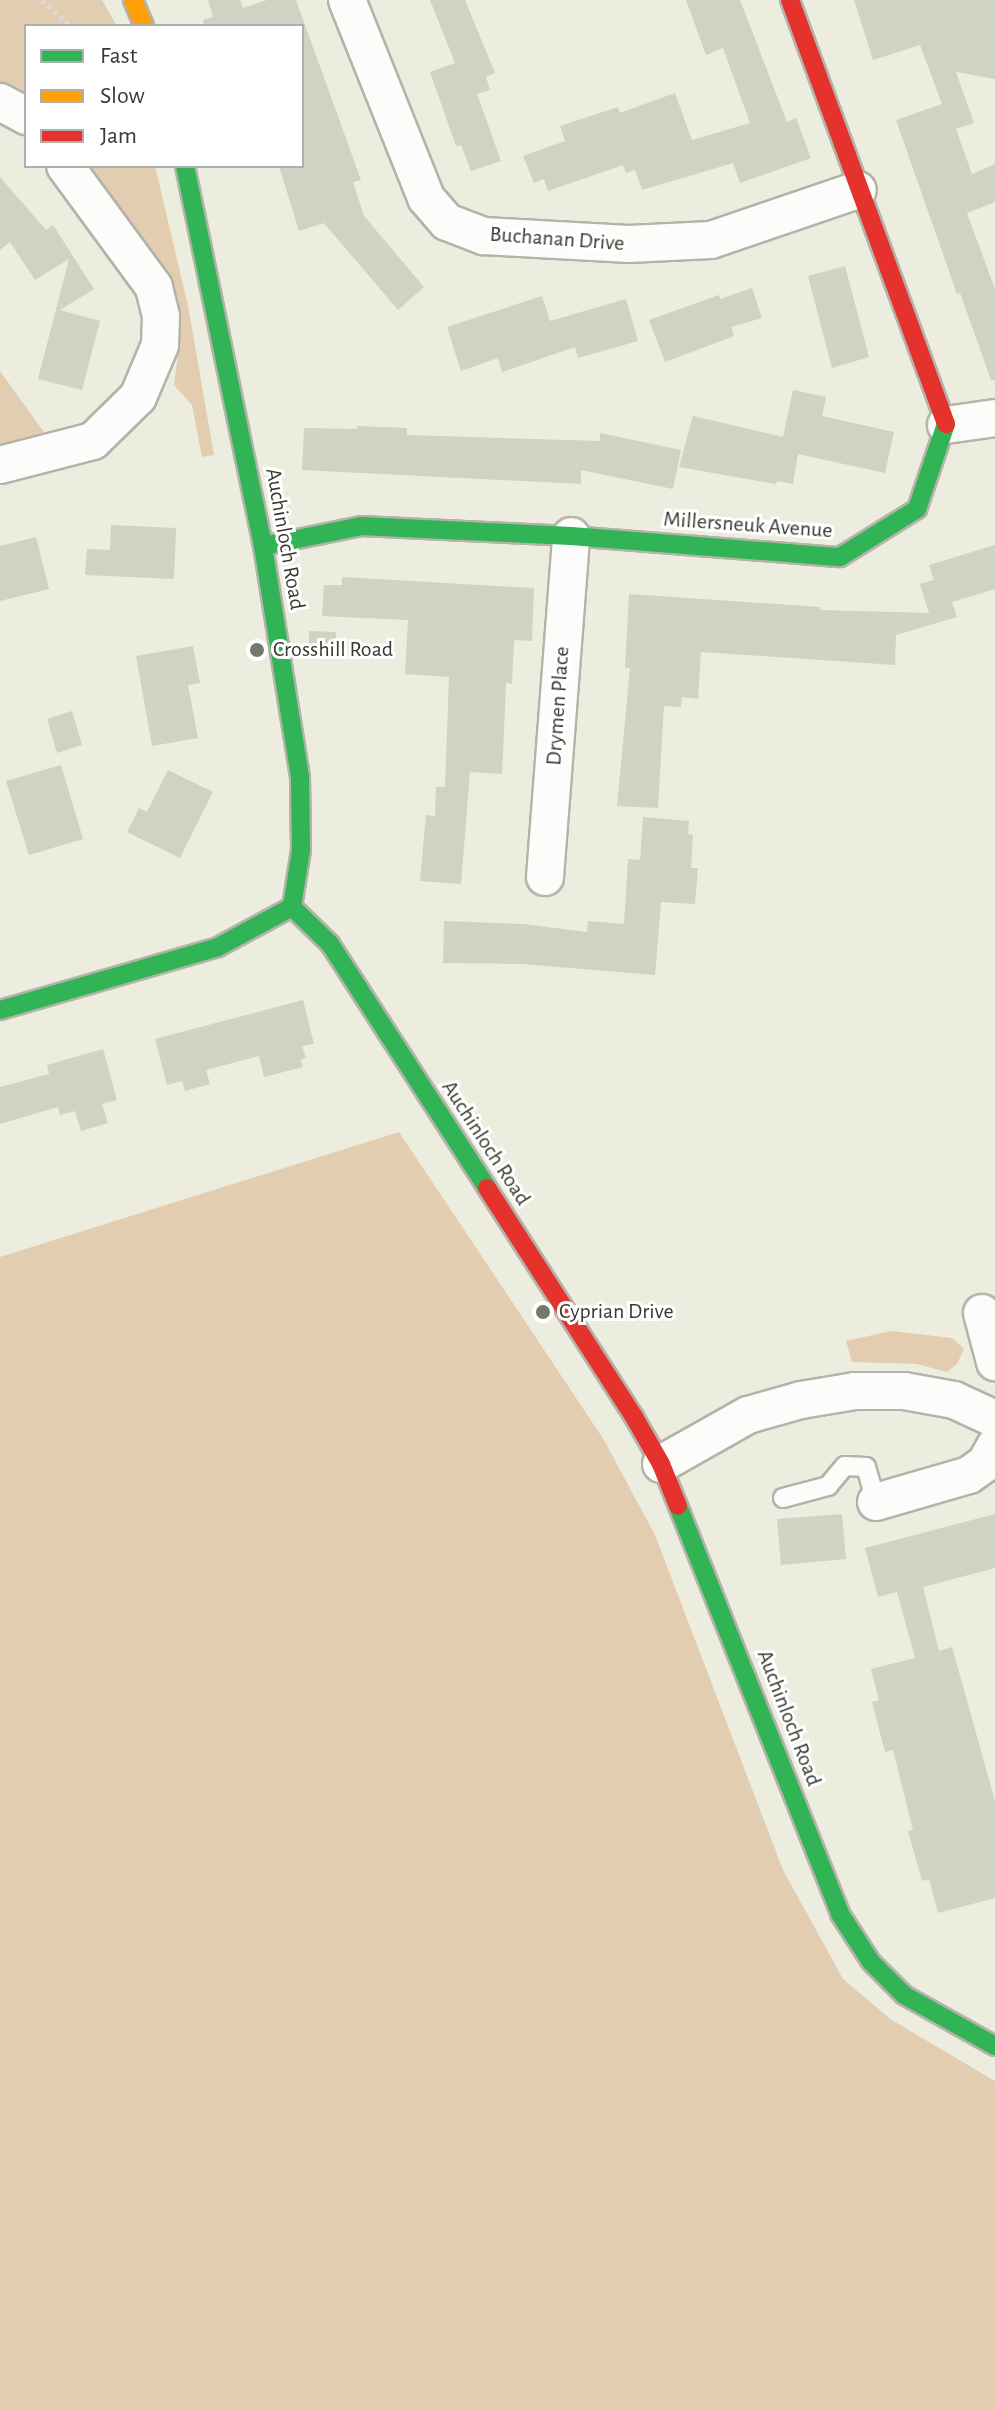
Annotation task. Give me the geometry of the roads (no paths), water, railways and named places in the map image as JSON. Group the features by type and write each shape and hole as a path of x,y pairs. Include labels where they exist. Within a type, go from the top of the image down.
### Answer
{"main road":[{"path":"133,0 143,24"},
{"path":"790,0 946,425"},
{"name":"Auchinloch Road","path":"185,168 217,308 263,546 300,777 301,850 292,907 330,944 626,1404 661,1464 840,1914 871,1962 904,1995 995,2046"},
{"name":"Millersneuk Avenue","path":"263,546 361,526 571,536 840,557 917,509 946,425"},
{"path":"0,1010 218,947 292,907"}],"street":[{"name":"Buchanan Drive","path":"347,0 426,198 447,222 484,236 629,244 711,240 858,190"},
{"path":"0,102 24,115"},
{"path":"0,465 93,441 138,397 160,345 161,316 154,287 66,168"},
{"path":"946,425 995,418"},
{"name":"Drymen Place","path":"545,877 571,536"},
{"path":"982,1313 995,1362"},
{"path":"661,1464 748,1415 801,1400 855,1391 904,1391 954,1400 995,1419"},
{"path":"876,1502 969,1475 985,1464 995,1446"}],"lane":[{"path":"783,1498 828,1486 845,1466 866,1467 876,1502"}],"place":[{"name":"Crosshill Road","path":"257,650"},
{"name":"Cyprian Drive","path":"543,1312"}]}
